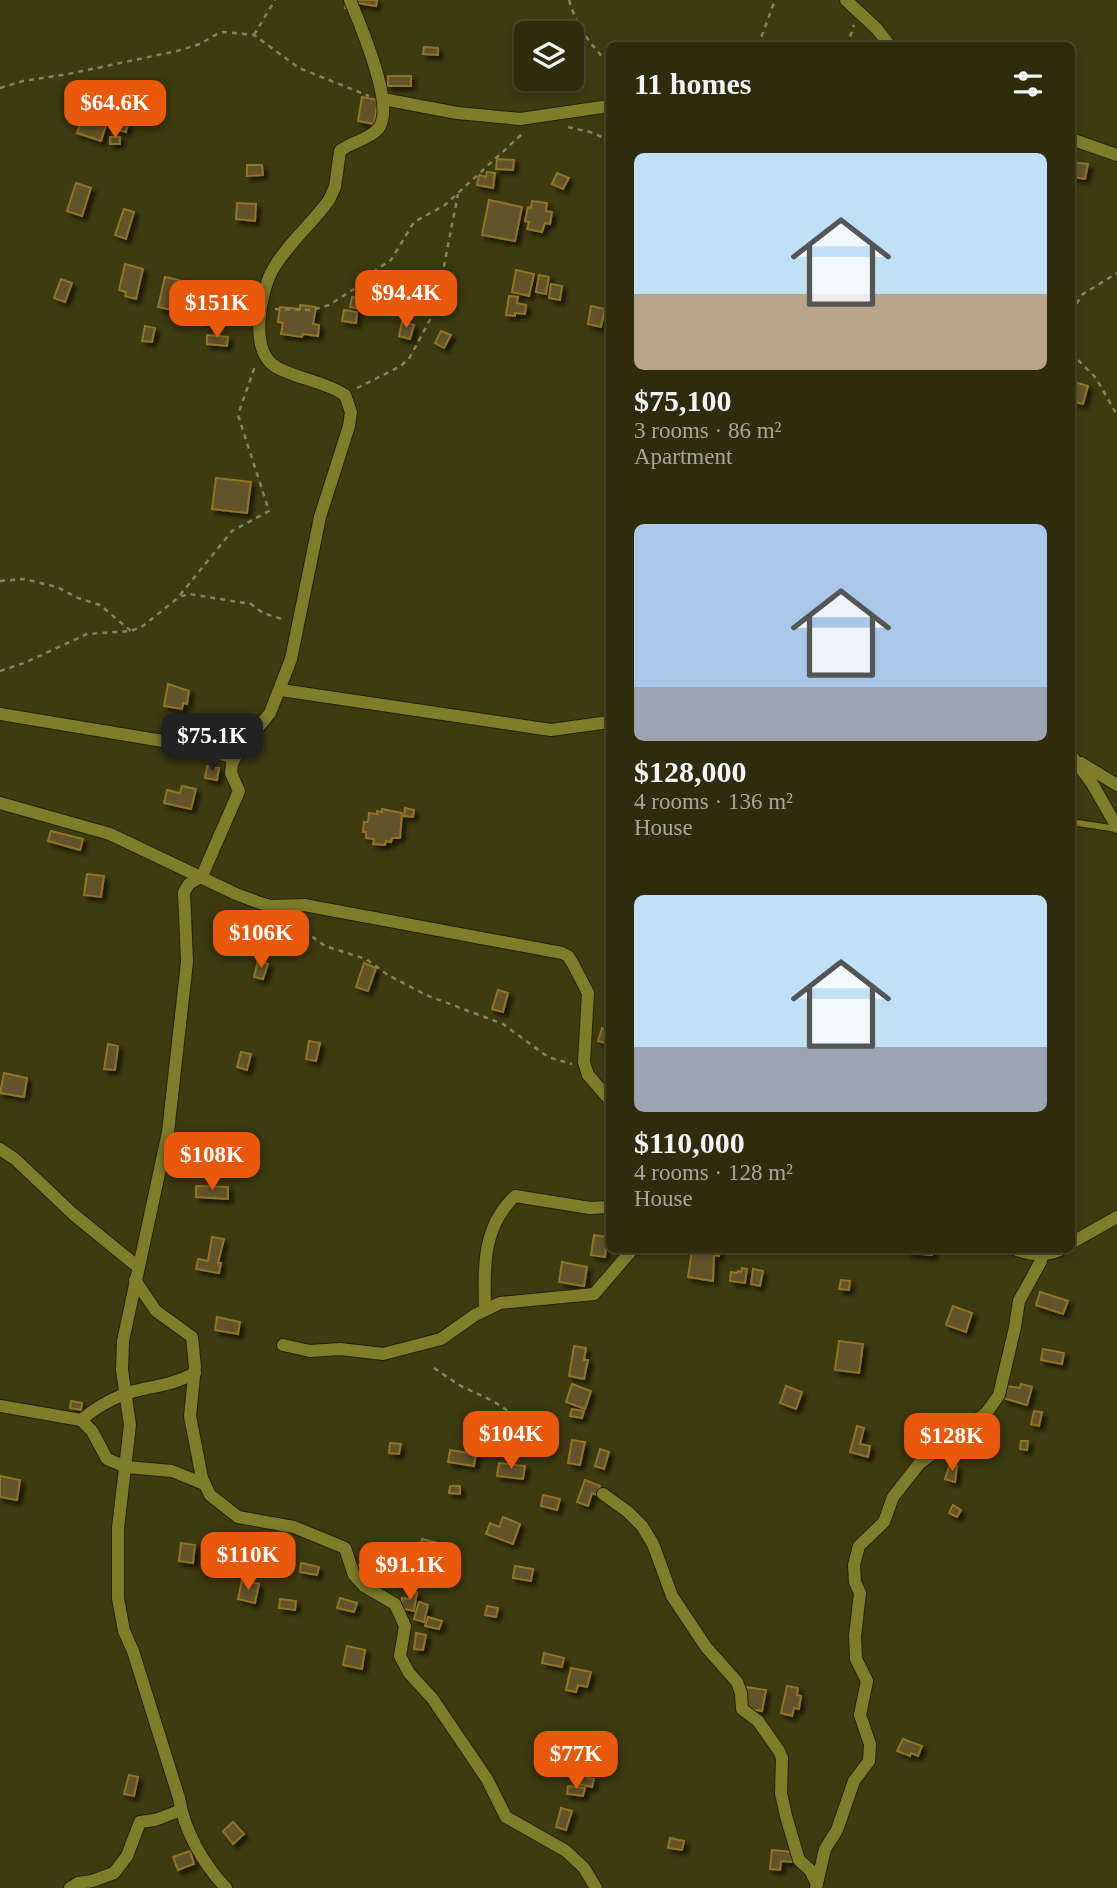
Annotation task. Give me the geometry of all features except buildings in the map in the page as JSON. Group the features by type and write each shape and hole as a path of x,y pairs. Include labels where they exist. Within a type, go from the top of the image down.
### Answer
{"street":[{"path":"226,1888 200,1854 179,1811 179,1798 124,1631 118,1598 118,1528 130,1425 122,1370 123,1341 168,1132 187,962 184,892 189,884 202,876 239,791 231,773 235,758 270,713 281,690 326,494 349,426 351,412 345,395 274,366 261,346 258,334 261,309 271,272 329,200 335,187 340,151 375,132 384,116 383,99 350,0"},
{"path":"846,0 886,42"},
{"path":"383,99 457,113 520,119 606,106"},
{"path":"1075,140 1117,155"},
{"path":"281,690 551,730 606,722"},
{"path":"0,714 175,743 235,758"},
{"path":"1075,758 1117,785"},
{"path":"1075,760 1093,785 1117,828"},
{"path":"0,803 110,834 236,894 271,905 304,905 535,947 568,956 588,993 584,1062 588,1075 606,1096"},
{"path":"0,1149 15,1159 73,1214 138,1267"},
{"path":"485,1310 484,1256 500,1209 515,1196 590,1208 606,1207"},
{"path":"1075,1241 1117,1217"},
{"path":"284,1345 310,1351 340,1349 383,1354 441,1339 500,1303 594,1294 629,1253"},
{"path":"1031,1253 1053,1253"},
{"path":"817,1886 825,1849 837,1830 854,1781 869,1761 870,1744 860,1715 867,1681 855,1652 860,1593 853,1575 859,1546 884,1522 893,1497 919,1464 987,1412 999,1395 1015,1327 1018,1301 1041,1261 1041,1255"},
{"path":"135,1280 156,1311 192,1337 195,1373 190,1416 204,1484 210,1495 237,1517 294,1527 345,1548 354,1575 364,1586 395,1604 405,1626 400,1656 409,1673 432,1698 487,1779 506,1817 566,1851 584,1868 596,1888"},
{"path":"80,1420 126,1394 178,1382 195,1373"},
{"path":"0,1406 80,1420 92,1431 107,1459 126,1467 172,1471 204,1484"},
{"path":"603,1494 642,1526 653,1544 672,1596 706,1647 737,1682 742,1709 758,1721 779,1752 782,1758 782,1793 799,1860 810,1870 817,1886"},
{"path":"70,1888 78,1883 114,1873 127,1856 140,1822 155,1820 179,1811"}],"lane":[{"path":"1075,823 1117,828"}],"path":[{"path":"254,35 275,0"},
{"path":"569,0 587,41 606,61"},
{"path":"759,42 775,0"},
{"path":"848,42 860,13"},
{"path":"0,88 177,51 200,44 224,32 254,35 299,68 363,94 383,99"},
{"path":"261,309 313,310 346,295 391,260 414,222 445,205 516,141 538,116"},
{"path":"565,127 594,133 606,139"},
{"path":"345,395 401,366 410,357 443,293 444,267 459,190"},
{"path":"1075,306 1083,293 1117,274"},
{"path":"0,671 87,634 131,631 143,626 178,597 232,531 269,511 238,415 261,346"},
{"path":"1075,357 1096,379 1117,415"},
{"path":"0,581 24,579 57,587 100,605 131,631"},
{"path":"178,597 189,594 251,604 263,613 298,625"},
{"path":"271,905 324,946 366,959 388,975 426,995 503,1024 548,1057 575,1065 588,1075"},
{"path":"434,1368 459,1385 493,1401 532,1427"}]}
